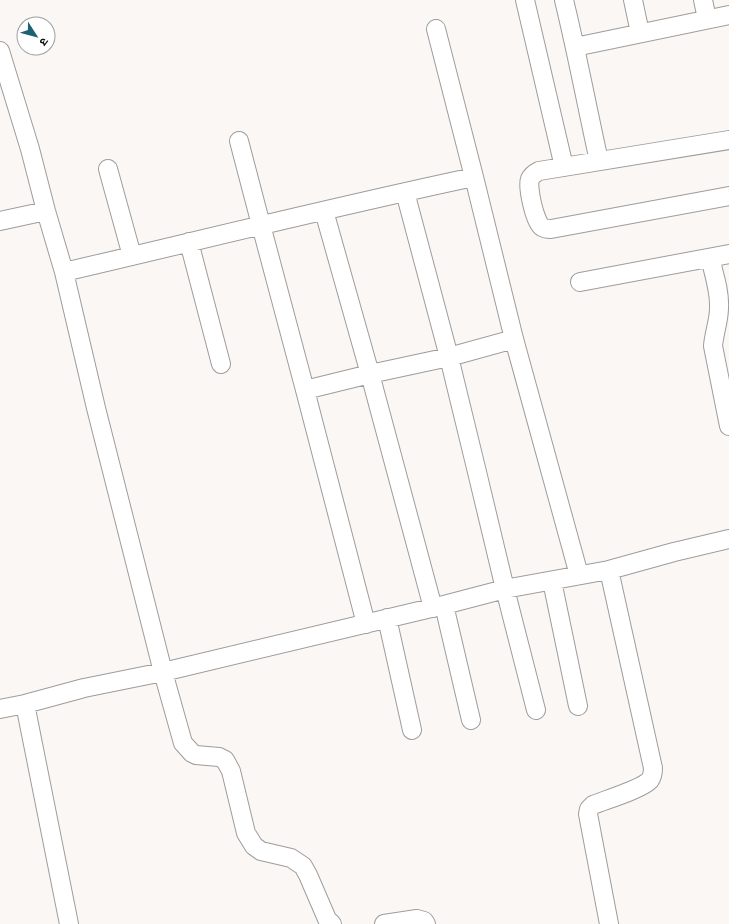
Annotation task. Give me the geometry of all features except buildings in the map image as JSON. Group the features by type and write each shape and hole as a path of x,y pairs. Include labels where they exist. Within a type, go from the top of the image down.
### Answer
{"street":[{"path":"525,0 564,167"},
{"path":"564,0 599,161"},
{"path":"633,0 640,33"},
{"path":"703,0 707,19"},
{"path":"575,46 729,15"},
{"path":"436,29 514,339 579,575"},
{"path":"0,51 30,149 64,272 96,408 163,672 183,743 192,753 196,755 219,757 225,760 231,770 246,834 254,846 261,851 291,858 303,866 327,919 332,924"},
{"path":"239,140 366,624"},
{"path":"729,140 539,171 530,178 529,183 532,202 538,222 541,227 551,229 729,196"},
{"path":"108,169 132,256"},
{"path":"64,272 261,225 474,177"},
{"path":"405,192 449,356 505,589 536,710"},
{"path":"0,221 46,211"},
{"path":"324,211 471,720"},
{"path":"189,242 221,364"},
{"path":"580,282 729,254"},
{"path":"710,258 718,290 720,308 714,337 714,355 729,426"},
{"path":"305,390 514,339"},
{"path":"0,710 84,688 163,672 438,607 505,589 609,570 729,539"},
{"path":"609,570 653,768 653,773 650,780 643,786 593,805 589,809 588,814 609,924"},
{"path":"552,581 578,706"},
{"path":"387,618 412,730"},
{"path":"25,704 69,924"},
{"path":"384,924 417,919 424,921 426,924"}]}
